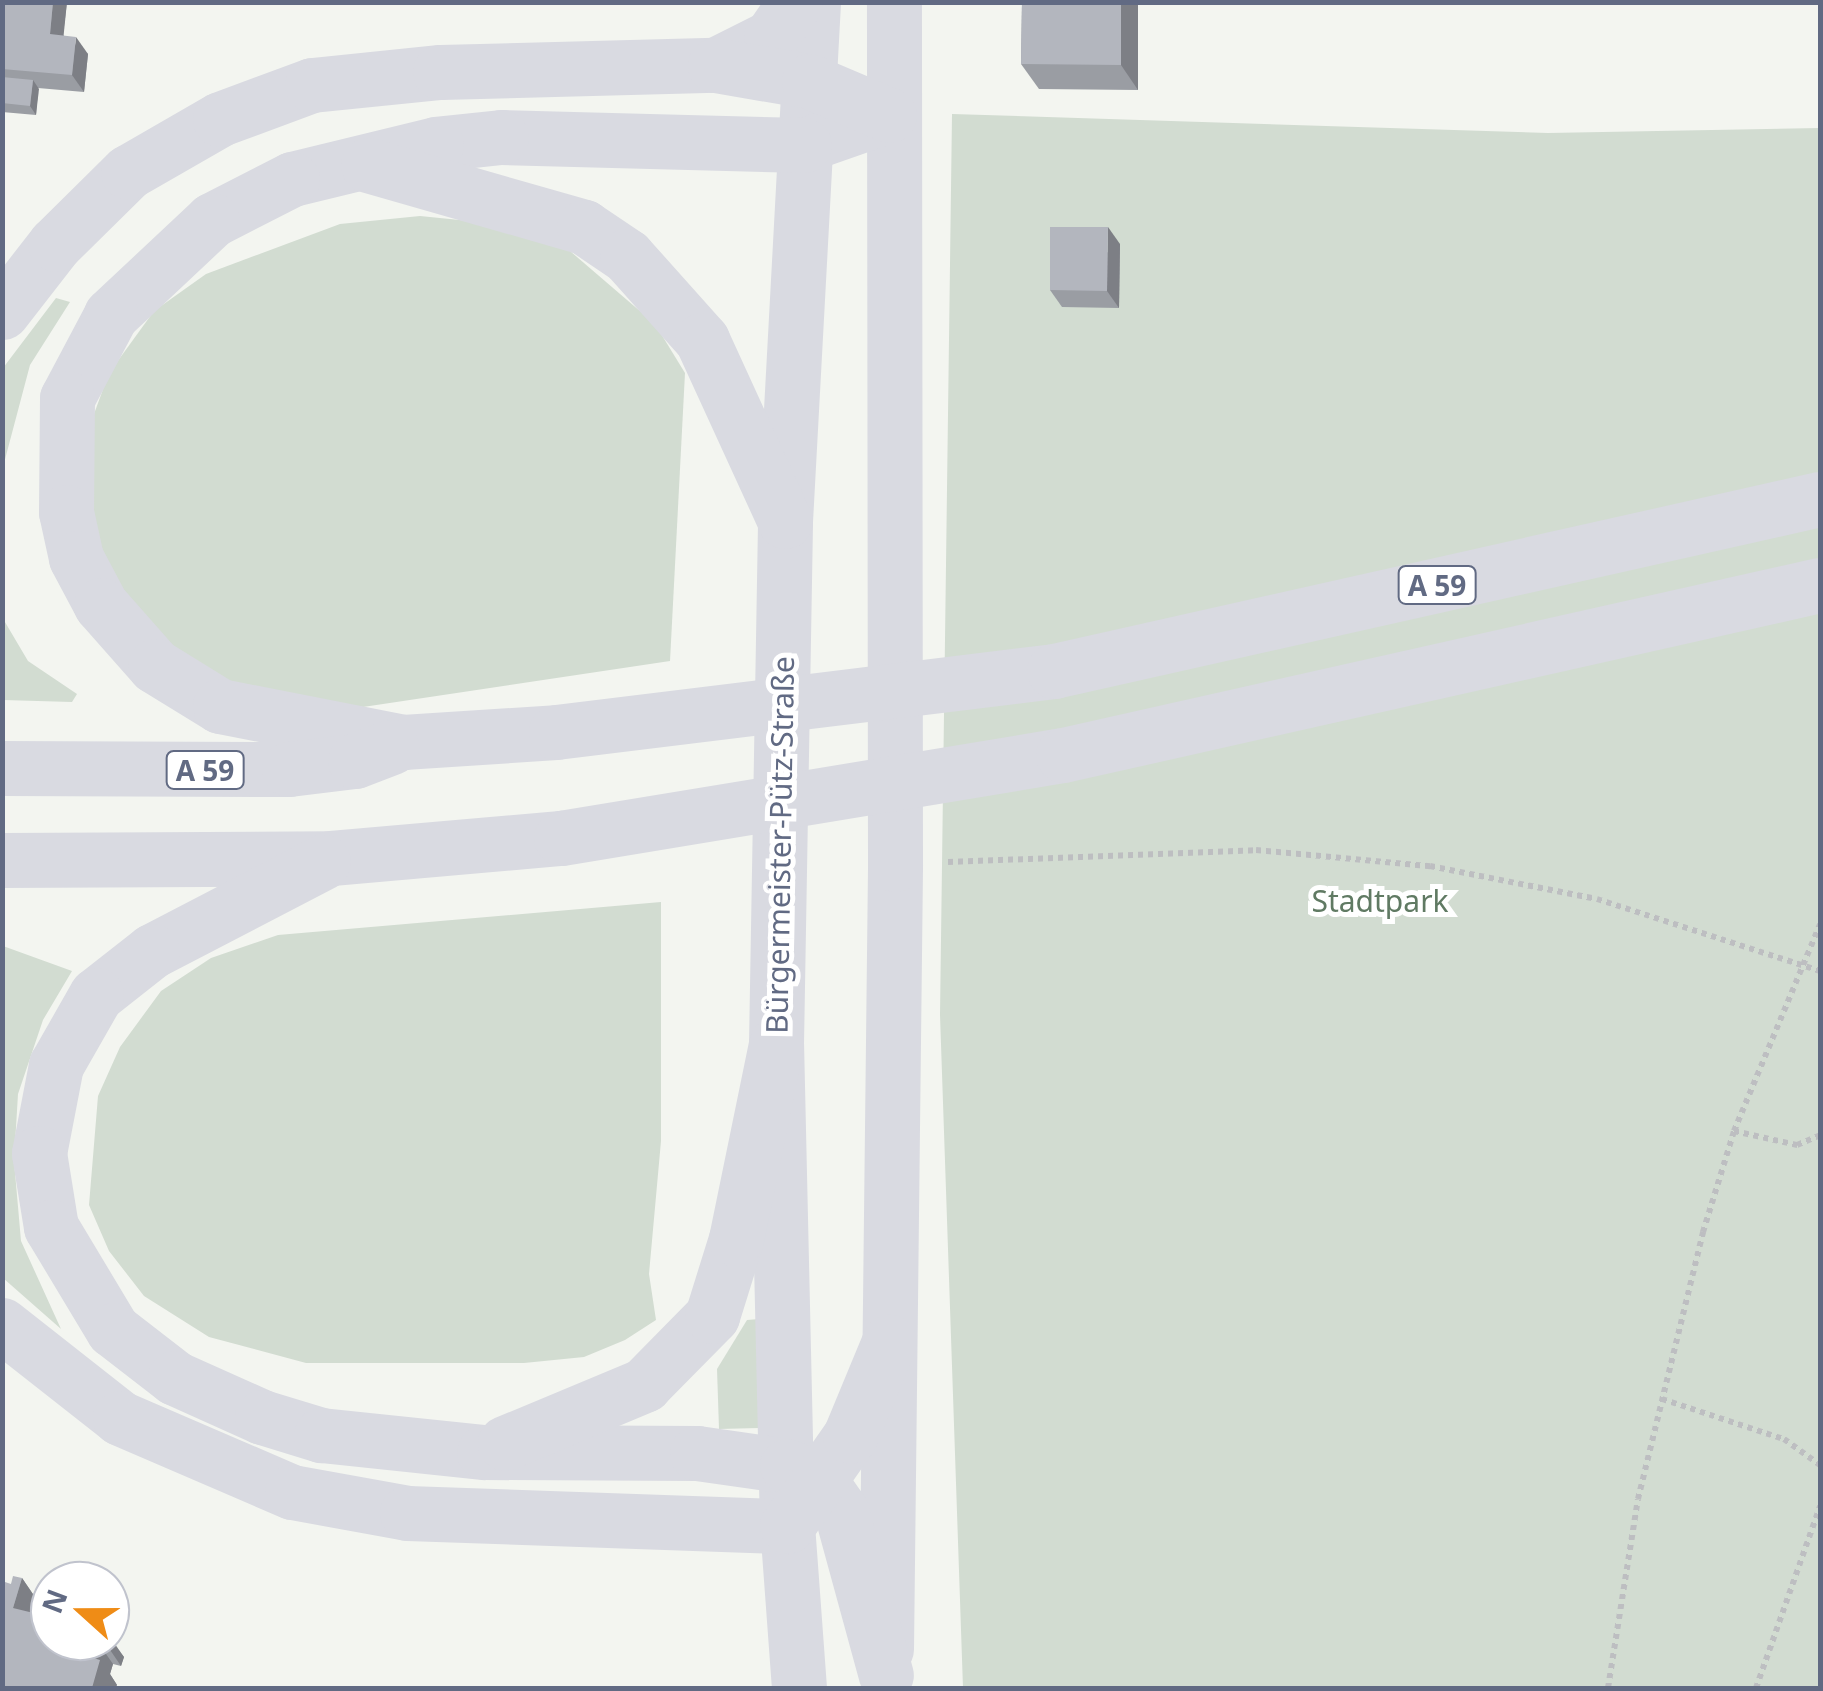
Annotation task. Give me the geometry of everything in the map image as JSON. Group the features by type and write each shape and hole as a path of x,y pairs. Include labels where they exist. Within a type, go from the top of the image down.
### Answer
{"main road":[{"path":"715,65 771,37 796,2"},
{"name":"Bürgermeister-Pütz-Straße","path":"804,1474 776,1044 785,521 814,2"},
{"path":"886,1682 895,864 889,114 894,2"},
{"path":"2,312 55,244 128,172 220,119 312,85 440,72 715,65 809,81 889,114"},
{"path":"403,742 220,706 155,666 101,604 76,558 66,512 67,398 111,315 212,220 292,178 368,164 436,144 501,138 804,145 889,114"},
{"path":"368,164 584,226 627,256 702,340 785,521"},
{"name":"A 59","path":"2,768 289,769 355,760 403,742 556,732 1054,671 1820,499"},
{"path":"2,860 330,858 561,838 1063,755 1820,585"},
{"path":"330,858 152,951 96,995 56,1065 39,1153 51,1227 113,1330 175,1378 262,1417 321,1435 484,1452 697,1453 804,1474 841,1511 886,1682"},
{"path":"484,1452 644,1386 712,1316 736,1239 776,1044"},
{"path":"2,1324 120,1418 292,1492 407,1514 787,1526"},
{"path":"799,1688 787,1526 804,1474 850,1436 888,1342"}],"path":[{"path":"895,864 1256,850 1430,866 1597,899 1820,971"},
{"path":"1608,1688 1638,1499 1734,1131 1799,964 1820,924"},
{"path":"1734,1131 1797,1146 1820,1135"},
{"path":"1662,1399 1784,1440 1820,1465"},
{"path":"1756,1688 1820,1506"}],"green space":[{"name":"Stadtpark","path":"952,114 1548,133 1820,128 1820,1688 963,1688 940,1015"},
{"path":"420,216 499,224 570,251 655,324 685,373 670,661 363,707 239,687 173,657 131,611 104,561 87,501 87,433 109,373 154,311 206,274 340,224"},
{"path":"56,298 70,302 30,365 3,467 3,368"},
{"path":"2,617 28,661 77,694 72,702 3,700"},
{"path":"661,902 661,1141 649,1274 656,1320 625,1340 584,1357 524,1363 306,1363 209,1337 144,1296 109,1251 89,1205 98,1096 120,1047 161,991 211,958 278,935"},
{"path":"3,946 72,971 43,1020 18,1094 14,1161 21,1241 61,1329 3,1278"},
{"path":"759,1319 759,1428 719,1429 717,1369 747,1320"}],"building":[{"path":"2,2 53,2 50,34 76,37 72,75 2,69"},
{"path":"1022,2 1121,2 1121,65 1021,64"},
{"path":"2,77 33,80 30,106 2,103"},
{"path":"1050,227 1108,227 1107,291 1050,290"},
{"path":"13,1576 22,1578 13,1608 30,1612 30,1661 100,1661 92,1688 2,1688 2,1581 11,1584"}]}
